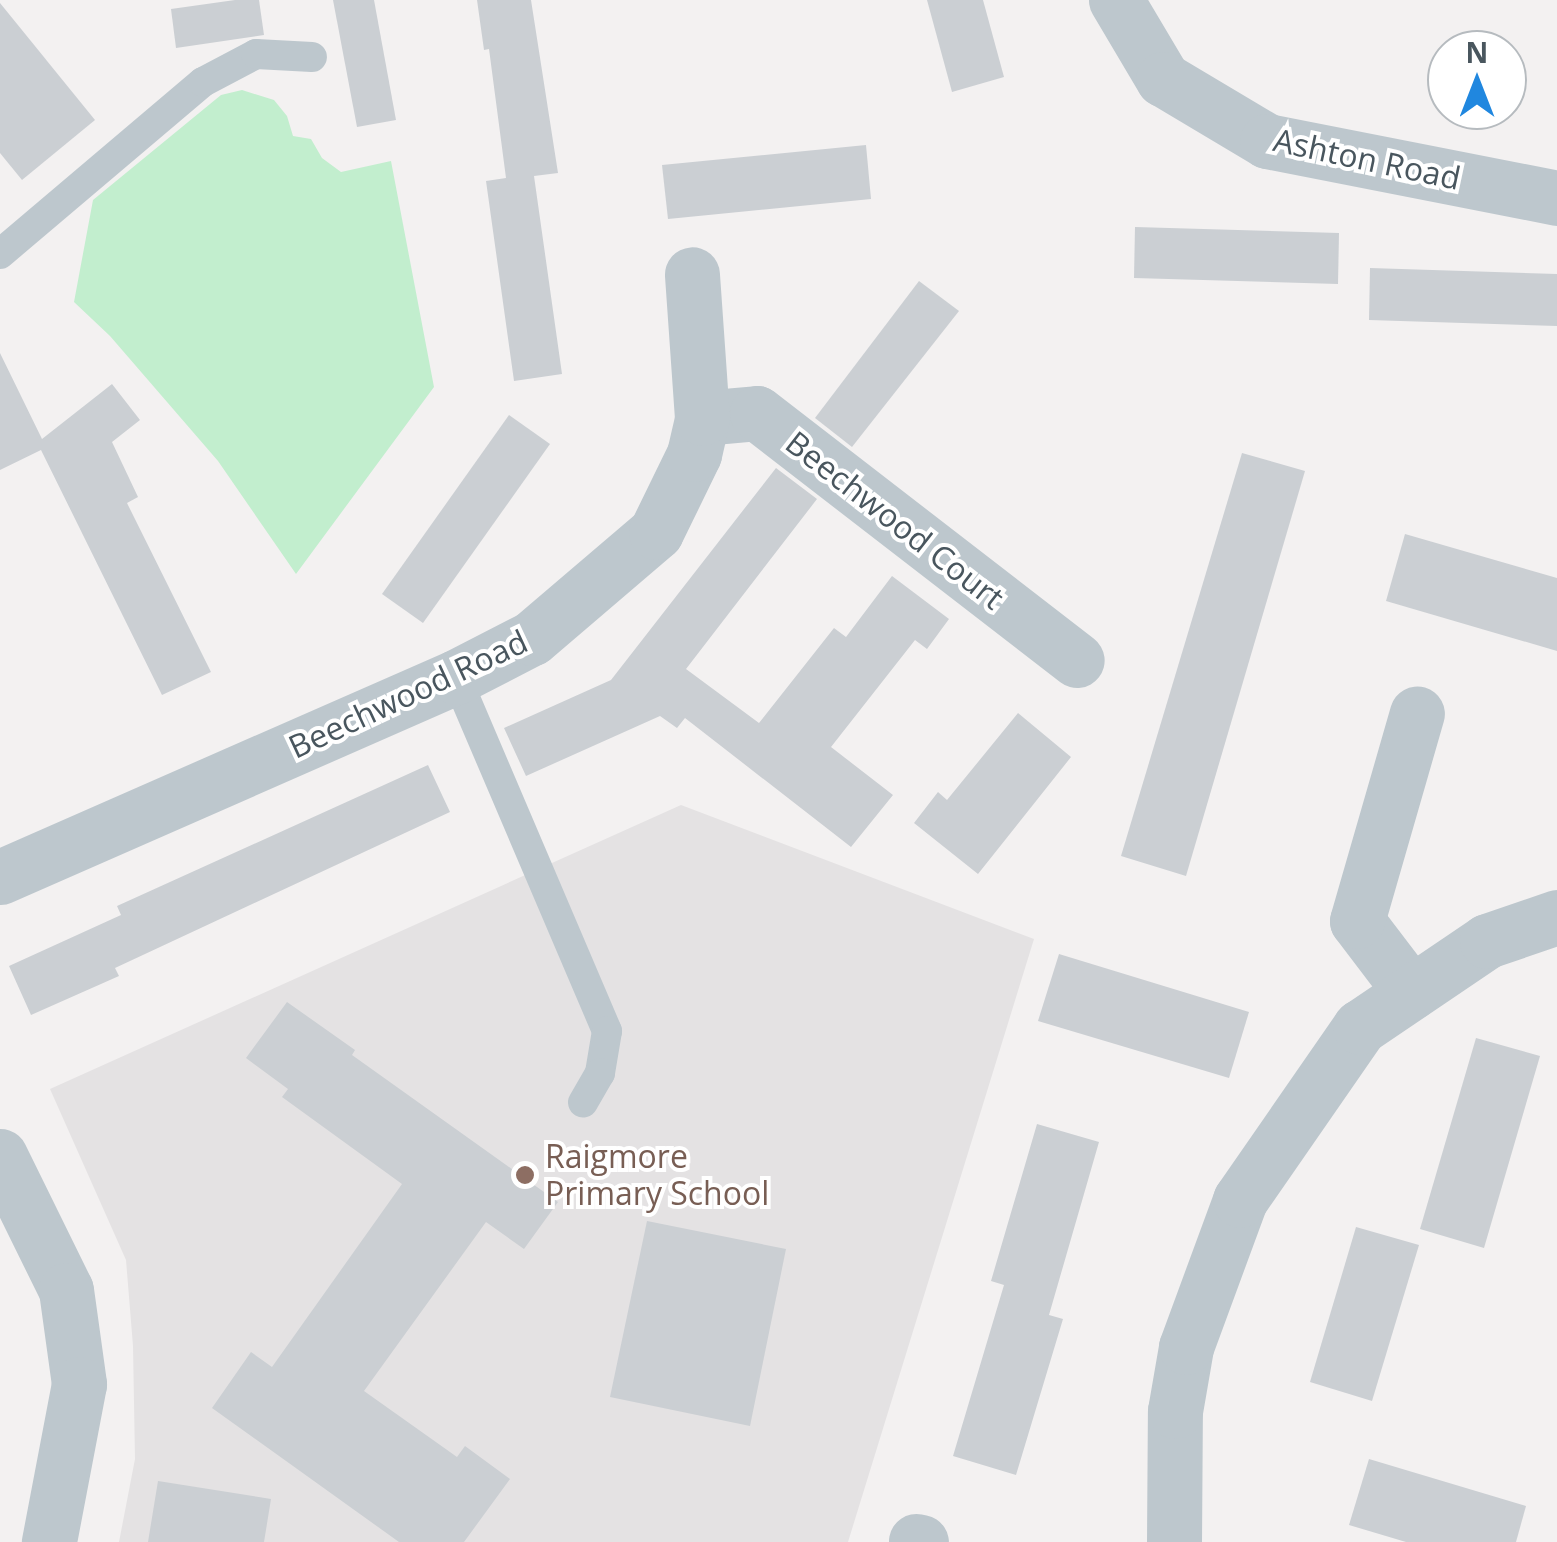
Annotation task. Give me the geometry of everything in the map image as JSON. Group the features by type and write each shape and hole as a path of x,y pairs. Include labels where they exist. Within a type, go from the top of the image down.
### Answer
{"street":[{"name":"Ashton Road","path":"1116,0 1163,79 1267,141 1557,198"},
{"name":"Beechwood Road","path":"0,877 456,677 532,638 656,532 694,454 702,418 692,274"},
{"name":"Beechwood Court","path":"702,418 757,412 1077,660"},
{"path":"1411,992 1356,921 1417,712"},
{"path":"1174,1542 1174,1411 1186,1347 1240,1200 1360,1027 1487,941 1557,917"},
{"path":"0,1156 66,1290 79,1384 50,1542"}],"lane":[{"path":"0,254 203,82 256,54 312,57"},
{"path":"456,677 607,1031 600,1073 583,1102"}],"shaded area":[{"name":"Raigmore Primary School","path":"681,805 1034,939 848,1542 119,1542 135,1459 133,1346 126,1260 50,1089"}],"green space":[{"path":"242,90 274,100 287,116 293,136 311,139 322,158 341,172 391,161 434,387 296,574 218,461 110,336 74,302 93,200 221,95"}],"building":[{"path":"259,0 264,35 176,48 171,9"},
{"path":"333,0 374,0 396,120 357,127"},
{"path":"477,0 531,0 558,173 534,176 562,374 514,381 486,181 506,178 489,49 484,50"},
{"path":"927,0 983,0 1004,77 952,92"},
{"path":"0,3 95,120 22,180 0,153"},
{"path":"866,145 871,199 668,219 662,165"},
{"path":"1135,227 1339,233 1338,284 1134,278"},
{"path":"1370,268 1557,274 1557,326 1369,320"},
{"path":"919,281 959,311 852,447 815,418"},
{"path":"0,353 42,439 112,384 140,420 112,442 138,497 127,503 211,672 162,695 41,450 0,470"},
{"path":"509,415 550,444 423,623 382,594"},
{"path":"1242,453 1305,471 1186,876 1121,856"},
{"path":"776,468 817,499 686,669 759,723 834,628 846,637 892,576 949,619 927,649 915,640 831,747 893,795 851,847 685,718 677,728 660,716 526,776 504,728 611,680"},
{"path":"1405,534 1557,578 1557,651 1386,601"},
{"path":"1018,713 1071,757 978,874 914,823 938,792 947,800"},
{"path":"428,765 450,812 115,968 119,976 31,1015 9,966 121,915 117,906"},
{"path":"1059,954 1249,1012 1229,1078 1038,1021"},
{"path":"287,1002 355,1050 352,1055 558,1202 524,1249 486,1222 364,1391 457,1457 465,1446 510,1479 464,1542 399,1542 212,1408 251,1352 272,1367 402,1184 282,1097 288,1089 246,1058"},
{"path":"1476,1038 1540,1056 1484,1248 1420,1229"},
{"path":"1037,1124 1099,1142 1049,1315 1063,1319 1016,1475 953,1456 1004,1285 991,1281"},
{"path":"647,1221 786,1249 750,1426 610,1397"},
{"path":"1356,1227 1419,1245 1372,1401 1310,1382"},
{"path":"1369,1459 1526,1506 1516,1542 1406,1542 1349,1525"},
{"path":"158,1481 271,1499 264,1542 148,1542"}],"place":[{"name":"Raigmore Primary School","path":"525,1175"}]}
